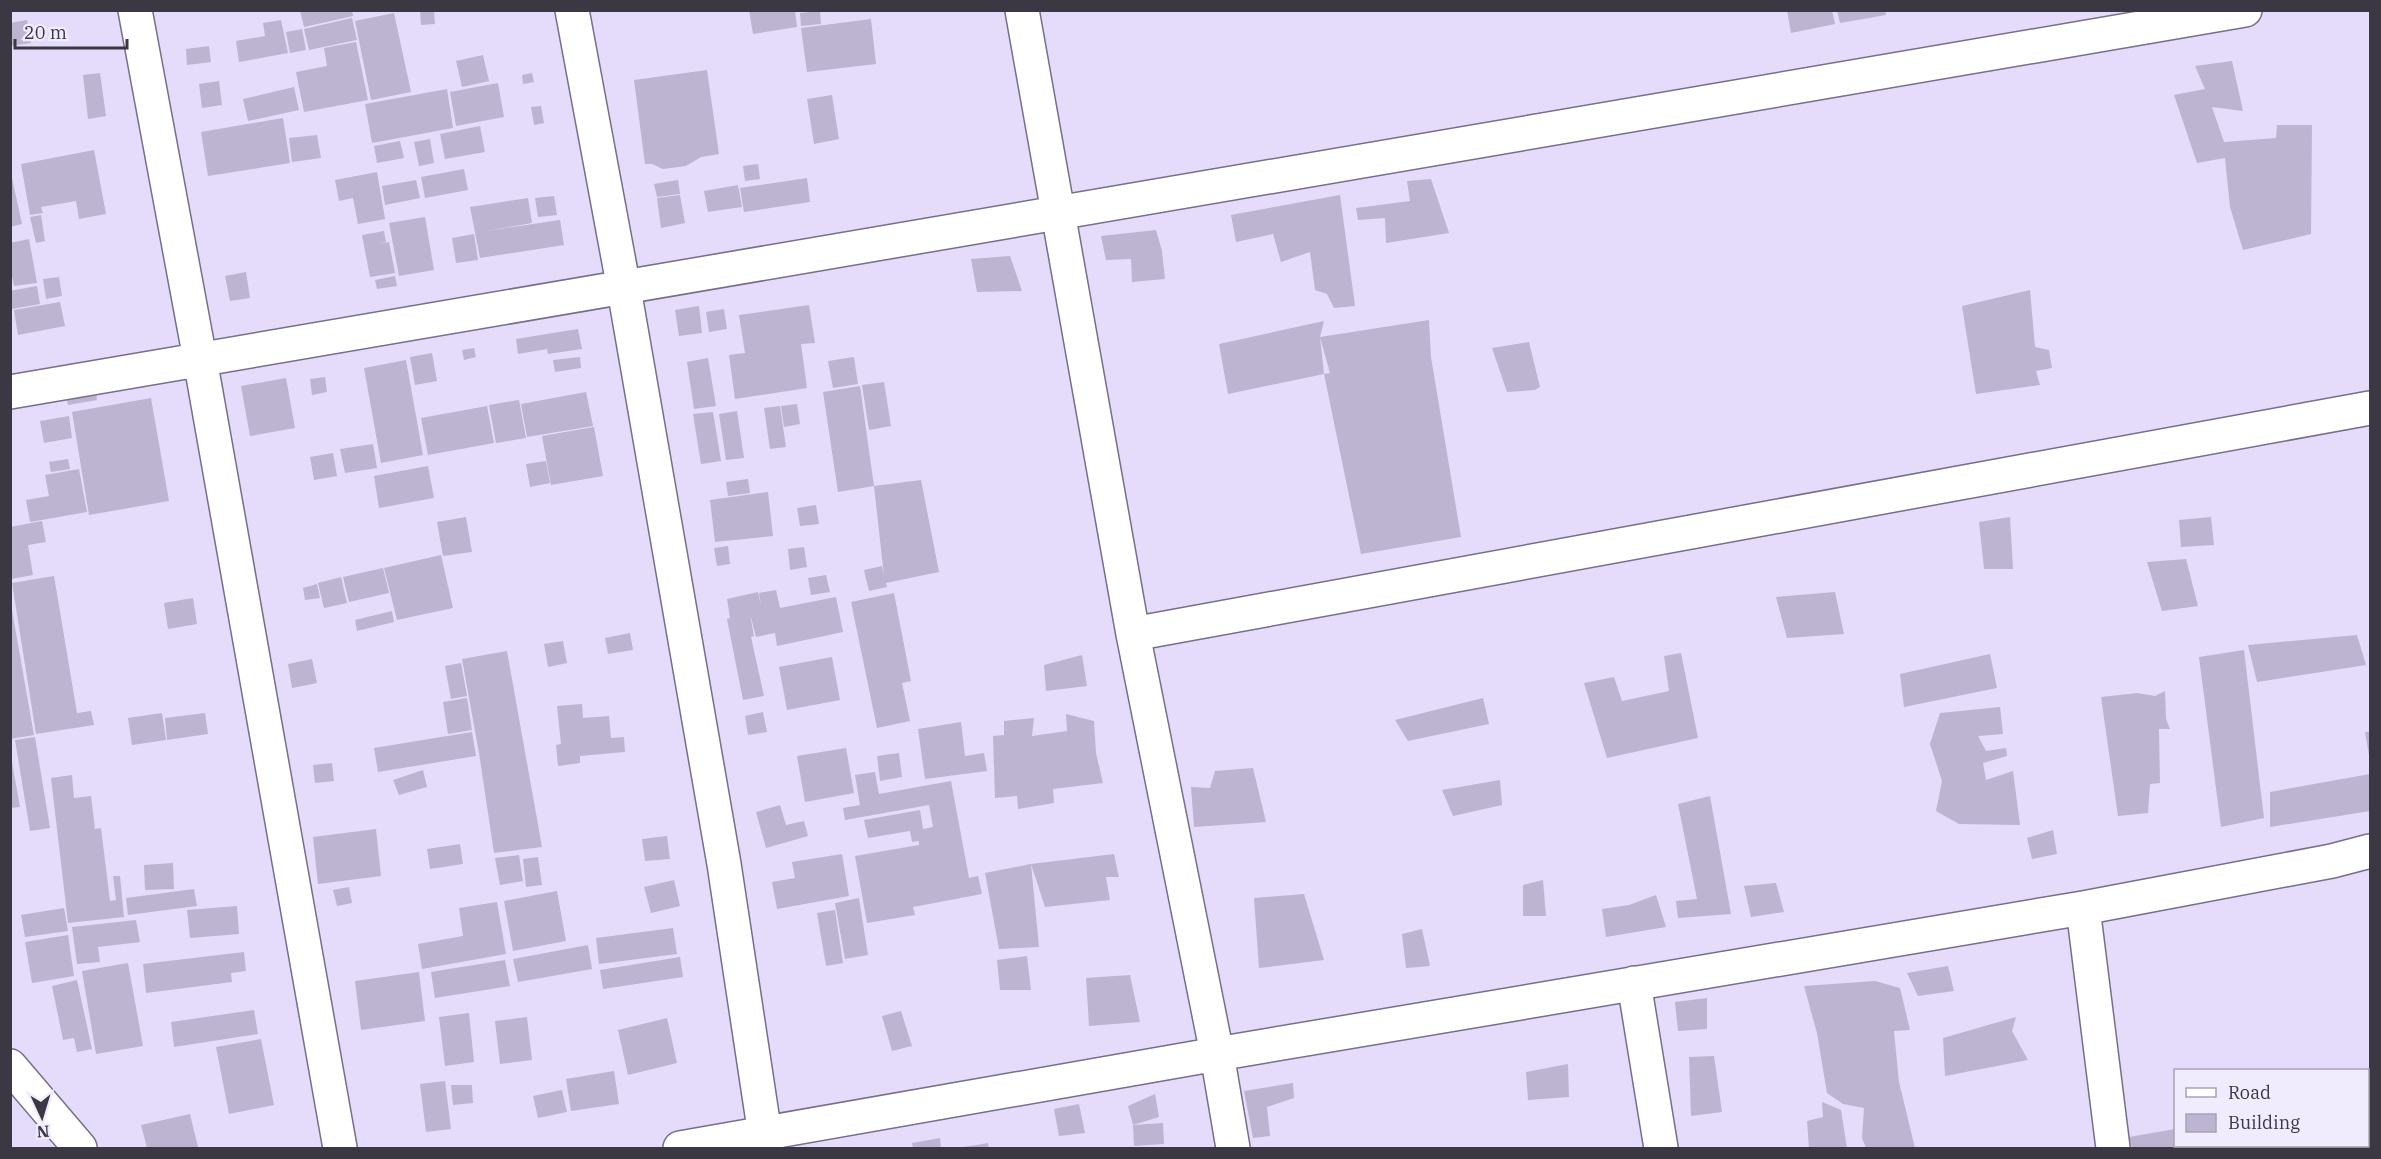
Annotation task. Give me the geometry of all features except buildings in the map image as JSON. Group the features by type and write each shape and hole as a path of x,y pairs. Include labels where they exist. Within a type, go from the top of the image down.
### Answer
{"street":[{"path":"135,10 200,359 340,1149"},
{"path":"572,10 624,289 724,864 766,1142"},
{"path":"1022,10 1133,634 1233,1149"},
{"path":"10,392 624,289 2245,10"},
{"path":"1133,634 2370,408"},
{"path":"680,1149 766,1142 1216,1054 2083,908 2332,861 2370,851"},
{"path":"2083,908 2113,1149"},
{"path":"1634,983 1661,1149"},
{"path":"16,1082 80,1149"}]}
